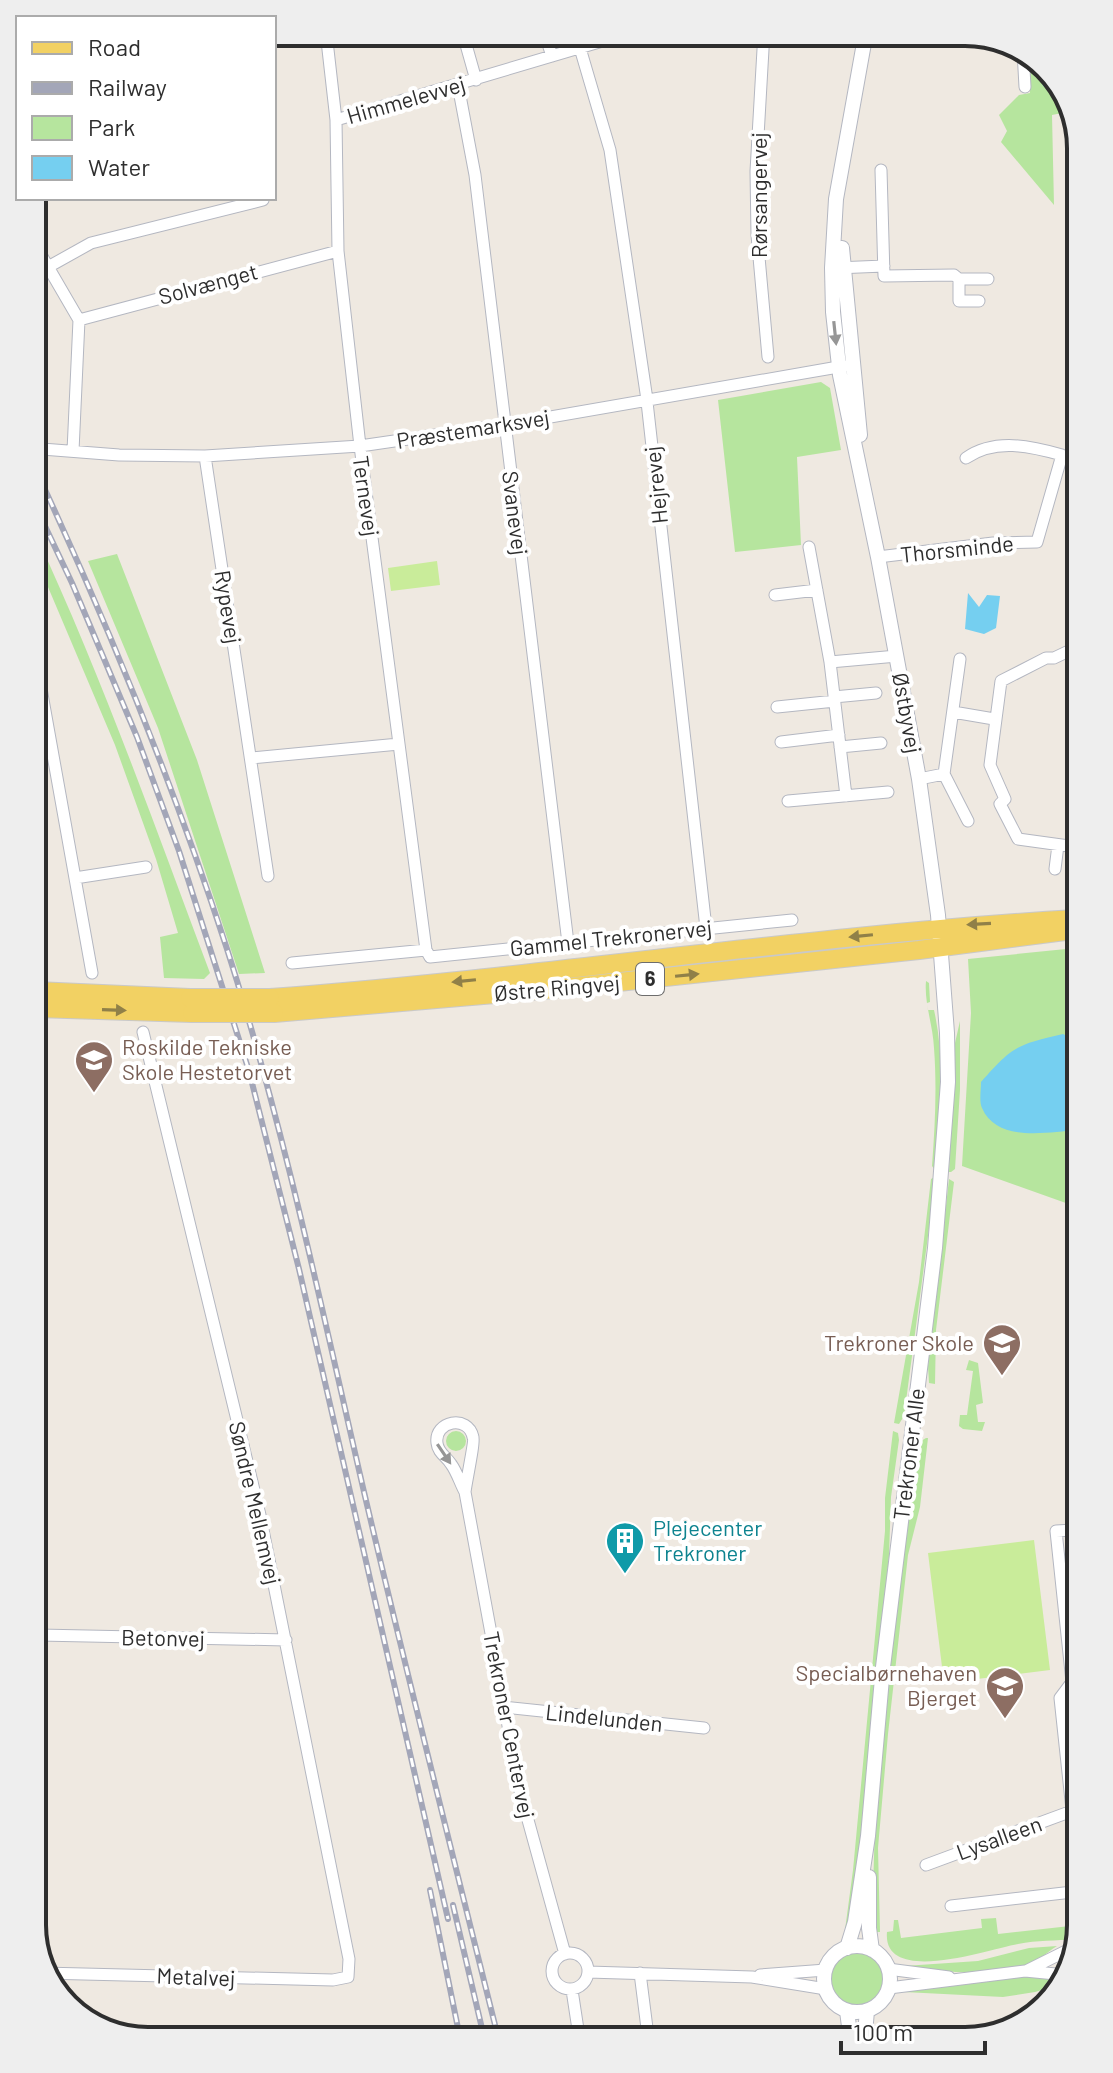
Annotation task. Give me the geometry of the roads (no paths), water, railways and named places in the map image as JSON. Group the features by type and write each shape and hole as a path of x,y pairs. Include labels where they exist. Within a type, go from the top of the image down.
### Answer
{"main road":[{"name":"Østre Ringvej","path":"272,1005 939,927 1067,920"},
{"name":"Østre Ringvej","path":"46,1008 272,1005 553,989 1067,931"},
{"name":"Østre Ringvej","path":"46,992 191,1006"}],"street":[{"name":"Ternevej","path":"328,46 336,120 338,251 360,446 428,954"},
{"name":"Himmelevvej","path":"466,46 476,80"},
{"path":"549,46 552,56"},
{"name":"Himmelevvej","path":"336,120 587,46"},
{"name":"Rørsangervej","path":"763,46 756,171 757,235 768,357"},
{"name":"Østbyvej","path":"864,46 843,172 837,268 846,366 867,501 919,779 939,927"},
{"name":"Hejrevej","path":"580,48 610,150 647,401 706,928"},
{"path":"1024,64 1025,87"},
{"name":"Svanevej","path":"458,85 474,161 568,943"},
{"path":"881,170 884,276 954,275 959,279 988,279"},
{"path":"48,267 91,243 263,200"},
{"name":"Solvænget","path":"79,320 338,251"},
{"path":"46,264 79,320 73,451"},
{"path":"837,268 884,266"},
{"path":"959,279 959,301 979,301"},
{"name":"Præstemarksvej","path":"46,449 205,456 360,446 504,425 846,366"},
{"name":"Thorsminde","path":"878,557 978,545 1037,542 1062,455 1009,445 979,449 966,458"},
{"name":"Rypevej","path":"205,456 268,876"},
{"path":"809,547 830,662 846,796"},
{"path":"775,595 817,590"},
{"path":"1067,652 1046,658 1001,681 990,765 1005,799 1000,804 1018,839 1067,846"},
{"path":"830,662 897,656"},
{"path":"960,659 944,774 968,821"},
{"path":"777,707 876,693"},
{"path":"953,712 994,719"},
{"path":"46,716 92,973"},
{"path":"781,742 881,743"},
{"path":"251,758 399,744"},
{"path":"919,779 944,774"},
{"path":"788,801 888,792"},
{"path":"1055,869 1058,845"},
{"path":"75,878 146,867"},
{"name":"Gammel Trekronervej","path":"292,963 568,943 792,920"},
{"name":"Trekroner Alle","path":"847,1948 855,1922 868,1836 883,1667 943,1176 948,1082 939,927"},
{"name":"Søndre Mellemvej","path":"143,1032 257,1505 349,1959 348,1977"},
{"name":"Trekroner Centervej","path":"465,1492 474,1438 470,1429 454,1422 445,1425 436,1440 438,1449 451,1463 465,1492 504,1707 535,1852 565,1954"},
{"name":"Lysalleen","path":"1067,1530 1056,1531 1067,1614"},
{"name":"Betonvej","path":"46,1635 286,1640"},
{"name":"Lysalleen","path":"1067,1691 1060,1698 1067,1764"},
{"name":"Lindelunden","path":"504,1707 704,1728"},
{"name":"Lysalleen","path":"926,1865 1067,1813"},
{"name":"Trekroner Alle","path":"868,1836 872,1950"},
{"name":"Lysalleen","path":"951,1906 1067,1894"},
{"path":"847,1948 872,1950 882,1958 888,1969 889,1988 881,2002 867,2011 847,2011 836,2005 826,1989 826,1970 836,1954 847,1948"},
{"path":"1025,1971 1063,1952"},
{"path":"565,1954 581,1957 588,1972 580,1987 572,1990 560,1987 552,1977 553,1963 565,1954"},
{"path":"888,1969 953,1979"},
{"path":"752,1977 767,1973 826,1970"},
{"path":"889,1988 1025,1971 1054,1974"},
{"path":"588,1972 752,1977 826,1989"},
{"name":"Metalvej","path":"59,1973 333,1980 348,1977"},
{"path":"640,1973 647,2027"},
{"path":"572,1990 578,2027"},
{"path":"847,2011 849,2027"},
{"path":"866,2027 867,2011"}],"water":[{"path":"968,593 979,607 987,595 1000,596 996,628 984,634 965,629"},
{"path":"1063,1034 1067,1036 1067,1131 1011,1131 989,1119 981,1105 981,1082 1009,1054 1035,1041"}],"railway":[{"path":"46,492 162,765 248,1016 301,1219 380,1561 496,2027"},
{"path":"46,528 137,737 179,851 249,1071 299,1269 448,1919"},
{"path":"430,1890 458,2027"},
{"path":"453,1905 482,2027"}],"place":[{"name":"Roskilde Tekniske Skole Hestetorvet","path":"94,1094"},
{"name":"Trekroner Skole","path":"1002,1377"},
{"name":"Plejecenter Trekroner","path":"625,1575"},
{"name":"Specialbørnehaven Bjerget","path":"1005,1720"}]}
